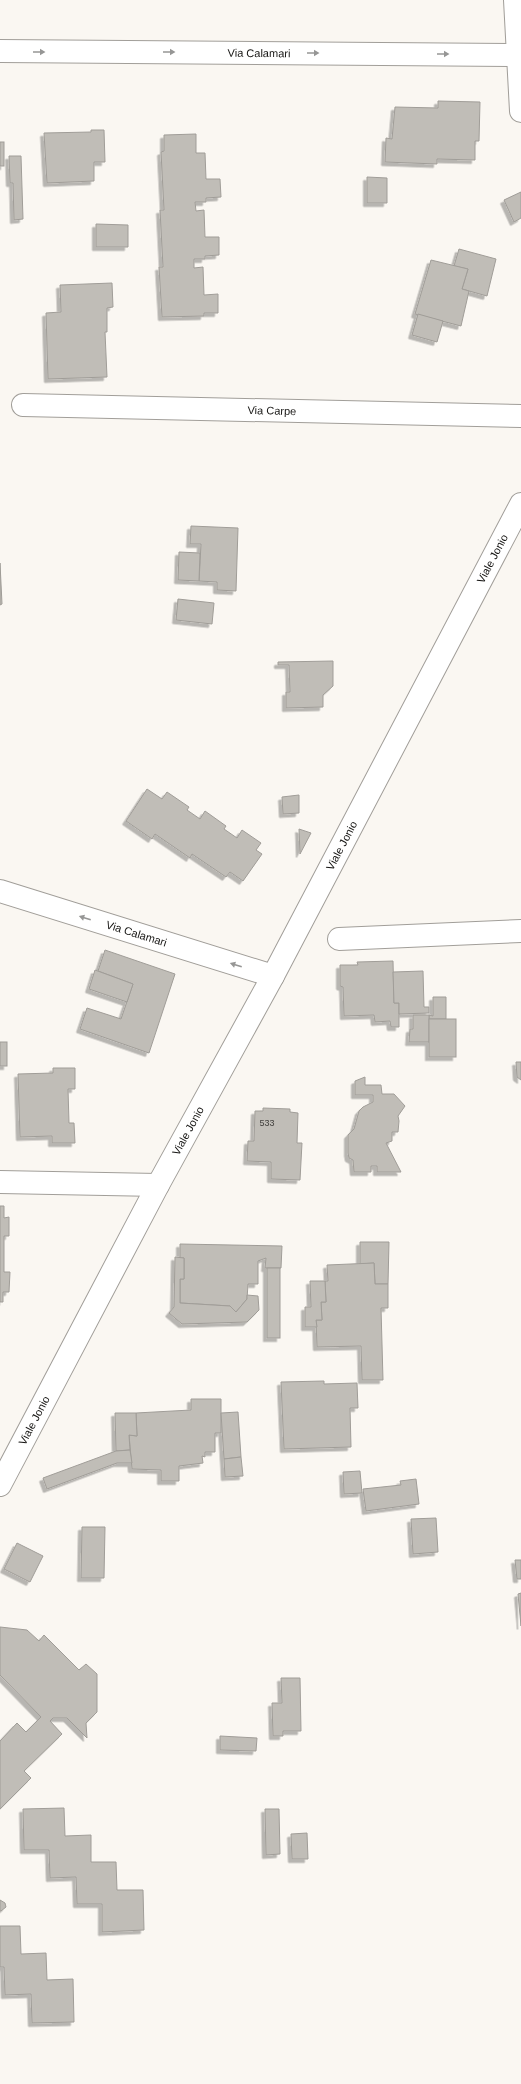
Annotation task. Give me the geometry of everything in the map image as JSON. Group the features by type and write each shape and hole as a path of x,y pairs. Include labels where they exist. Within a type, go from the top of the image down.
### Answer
{"street":[{"path":"515,0 521,111"},
{"name":"Via Calamari","path":"0,51 517,55"},
{"name":"Via Carpe","path":"23,405 521,416"},
{"name":"Viale Jonio","path":"0,1485 158,1185 273,976 521,504"},
{"name":"Via Calamari","path":"0,891 273,976"},
{"path":"339,939 521,931"},
{"path":"0,1182 158,1185"}],"building":[{"path":"438,101 480,102 479,141 475,141 475,160 437,159 437,164 385,162 386,138 392,139 395,107 438,108"},
{"path":"91,130 104,130 105,162 94,162 94,181 47,183 44,133 91,132"},
{"path":"196,134 196,153 205,153 206,179 220,179 221,197 206,198 206,202 195,202 196,211 204,210 205,237 219,237 219,255 205,256 205,259 194,259 194,268 203,267 204,295 218,294 218,313 204,313 204,316 162,317 159,267 163,267 160,210 164,210 161,152 164,151 164,135"},
{"path":"0,142 4,142 4,166 0,166"},
{"path":"9,156 21,156 23,219 14,220 13,183 10,183"},
{"path":"367,177 387,178 387,203 367,203"},
{"path":"521,192 521,218 514,222 504,200"},
{"path":"96,224 128,225 128,247 96,247"},
{"path":"459,249 496,259 487,296 462,289 468,269 454,266"},
{"path":"431,260 468,269 462,289 469,291 461,326 415,314"},
{"path":"112,283 113,307 107,308 107,332 105,332 107,377 48,379 46,313 61,312 60,285"},
{"path":"418,314 443,321 437,342 412,335"},
{"path":"191,526 238,528 236,591 217,590 217,582 199,581 201,544 190,544"},
{"path":"179,552 200,553 199,581 178,580"},
{"path":"0,563 2,604 0,605"},
{"path":"178,599 214,603 212,624 176,620"},
{"path":"333,661 333,686 323,695 323,707 286,708 286,692 290,692 289,665 278,665 278,662"},
{"path":"147,789 162,799 167,792 189,807 187,810 200,819 205,811 226,826 224,829 237,838 242,830 261,843 256,850 262,854 243,881 230,872 226,877 192,854 190,858 155,834 152,839 126,821"},
{"path":"299,795 299,813 283,814 282,797"},
{"path":"299,829 311,833 300,854"},
{"path":"105,950 175,974 149,1053 80,1029 87,1008 121,1019 133,984 98,971"},
{"path":"393,961 394,1003 399,1003 399,1027 391,1027 390,1021 375,1022 374,1015 344,1016 343,987 340,986 340,965 358,965 357,962"},
{"path":"95,970 133,984 127,1002 89,989"},
{"path":"423,971 424,1007 429,1007 429,1013 399,1014 399,1003 394,1003 393,972"},
{"path":"433,997 446,997 446,1019 429,1019 429,1015 433,1016"},
{"path":"413,1015 429,1015 429,1042 409,1042 410,1029 413,1029"},
{"path":"429,1019 456,1019 456,1057 429,1057"},
{"path":"0,1042 7,1042 7,1066 0,1066"},
{"path":"516,1062 521,1062 521,1080 517,1077"},
{"path":"53,1068 75,1068 75,1089 68,1089 69,1123 74,1123 75,1143 52,1143 52,1136 20,1137 18,1074 53,1073"},
{"path":"365,1077 365,1085 381,1085 382,1094 394,1094 405,1106 398,1116 398,1132 392,1132 392,1141 386,1143 401,1172 377,1172 377,1166 371,1166 371,1172 354,1172 353,1160 349,1158 348,1153 348,1135 354,1129 359,1111 363,1107 373,1102 373,1095 355,1095 355,1081"},
{"path":"263,1108 290,1109 290,1112 298,1113 297,1143 302,1143 300,1180 271,1179 271,1162 247,1161 248,1141 254,1141 255,1111 263,1111"},
{"path":"0,1206 4,1206 4,1218 9,1217 9,1236 4,1236 4,1272 10,1272 9,1292 3,1292 3,1302 0,1302"},
{"path":"360,1242 389,1242 388,1284 375,1284 374,1263 360,1264"},
{"path":"180,1244 282,1246 281,1268 265,1268 266,1258 258,1261 258,1284 248,1284 247,1299 236,1312 230,1306 180,1303 180,1279 184,1279 184,1258 180,1258"},
{"path":"175,1257 184,1258 184,1279 180,1279 180,1303 230,1306 236,1312 247,1299 247,1295 258,1296 259,1310 247,1322 182,1324 169,1313 174,1307"},
{"path":"374,1263 375,1284 388,1284 388,1308 381,1308 383,1380 362,1380 361,1346 317,1347 316,1320 322,1320 321,1302 326,1302 325,1281 328,1281 327,1265"},
{"path":"267,1268 280,1268 280,1338 267,1338"},
{"path":"310,1281 325,1281 326,1302 321,1302 322,1320 316,1320 317,1327 305,1327 305,1307 311,1307"},
{"path":"324,1381 324,1384 357,1383 358,1408 350,1408 351,1447 284,1449 281,1382"},
{"path":"191,1399 221,1399 221,1433 215,1433 215,1452 205,1452 205,1457 202,1456 203,1463 179,1466 179,1481 161,1481 161,1470 132,1469 129,1435 137,1436 136,1413 191,1410"},
{"path":"238,1412 241,1457 224,1459 221,1413"},
{"path":"115,1413 136,1413 137,1436 129,1435 130,1450 116,1451"},
{"path":"130,1450 132,1463 117,1463 47,1489 43,1478 116,1451"},
{"path":"241,1457 243,1476 225,1477 224,1459"},
{"path":"360,1471 362,1493 344,1494 343,1472"},
{"path":"416,1479 419,1504 366,1511 363,1489 401,1485 400,1481"},
{"path":"436,1518 438,1552 413,1554 411,1519"},
{"path":"82,1527 105,1527 104,1578 81,1578"},
{"path":"17,1543 43,1556 30,1582 4,1569"},
{"path":"515,1560 521,1560 521,1579 517,1579"},
{"path":"521,1593 521,1626 518,1594"},
{"path":"0,1627 27,1630 39,1641 44,1635 79,1670 86,1664 97,1674 97,1712 86,1723 87,1738 67,1718 53,1718 50,1721 62,1734 24,1771 31,1778 0,1809 0,1741 17,1723 26,1732 41,1717 0,1675"},
{"path":"281,1678 300,1678 301,1731 283,1731 283,1736 273,1736 272,1703 282,1703"},
{"path":"220,1736 257,1738 256,1751 220,1750"},
{"path":"64,1808 65,1836 91,1835 91,1862 116,1862 117,1890 143,1890 144,1930 102,1932 102,1904 77,1904 76,1877 50,1878 49,1850 24,1850 23,1809"},
{"path":"265,1809 279,1809 280,1854 266,1855"},
{"path":"307,1833 308,1859 292,1859 291,1834"},
{"path":"0,1900 5,1903 6,1907 1,1911 0,1911"},
{"path":"0,1926 20,1926 21,1954 46,1953 47,1980 73,1979 74,2022 32,2023 31,1994 5,1995 4,1967 0,1967"}]}
